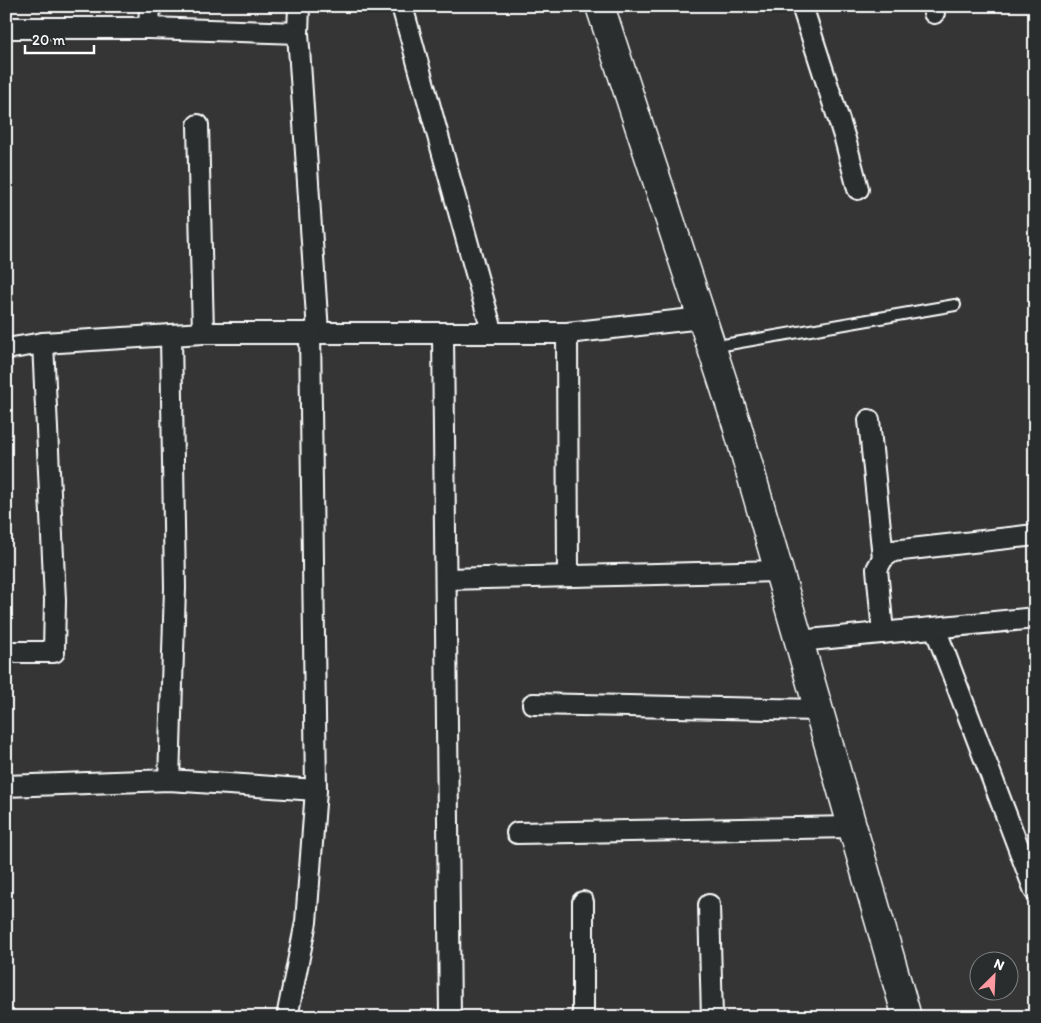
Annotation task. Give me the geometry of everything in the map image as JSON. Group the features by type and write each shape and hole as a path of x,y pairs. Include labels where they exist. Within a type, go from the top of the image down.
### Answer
{"main road":[{"path":"600,6 736,422 907,1017"}],"street":[{"path":"149,28 150,6"},
{"path":"288,1017 306,922 316,790 314,332 298,33 299,6"},
{"path":"402,6 492,332"},
{"path":"802,6 845,139 858,189"},
{"path":"6,28 149,28 298,33"},
{"path":"198,125 204,332"},
{"path":"6,349 43,343 204,332 567,333 702,318"},
{"path":"567,333 568,576"},
{"path":"443,334 450,1017"},
{"path":"169,780 175,588 171,335"},
{"path":"6,652 54,652 55,600 43,343"},
{"path":"869,420 882,558 877,569 884,633"},
{"path":"882,558 893,551 1035,535"},
{"path":"446,579 779,571"},
{"path":"800,641 1035,618"},
{"path":"935,628 1035,891"},
{"path":"532,704 819,710"},
{"path":"6,786 169,780 316,790"},
{"path":"516,833 853,827"},
{"path":"583,902 583,1017"},
{"path":"709,905 712,1017"}],"lane":[{"path":"712,347 955,305"}]}
